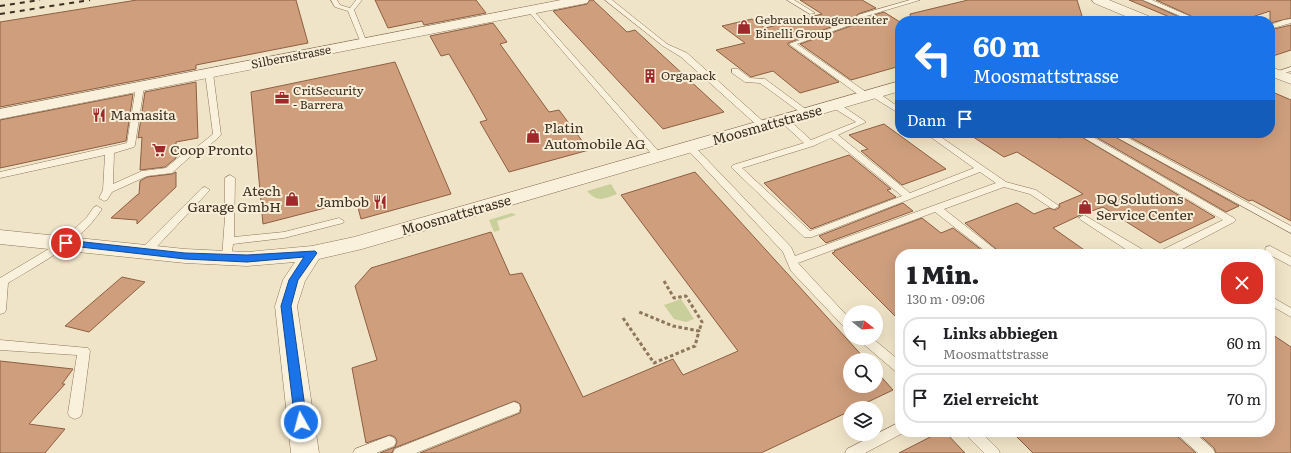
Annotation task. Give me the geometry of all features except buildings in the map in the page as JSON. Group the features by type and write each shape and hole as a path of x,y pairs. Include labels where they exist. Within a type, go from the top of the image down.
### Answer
{"street":[{"name":"Silbernstrasse","path":"0,114 582,0"},
{"path":"1098,0 1137,16"},
{"path":"1275,73 1291,80"},
{"name":"Moosmattstrasse","path":"0,237 185,256 228,249 247,259 312,253 355,244 895,88"},
{"path":"305,453 286,306 294,280 312,253"}],"lane":[{"path":"334,0 337,6 351,10"},
{"path":"351,10 359,0"},
{"path":"608,0 665,45 684,56 764,126"},
{"path":"790,0 812,13"},
{"path":"895,109 870,95 792,44 859,20 860,16 917,0"},
{"path":"1146,0 1186,16"},
{"path":"351,10 364,43"},
{"path":"530,10 658,156"},
{"path":"1275,26 1291,21"},
{"path":"1275,72 1291,69"},
{"path":"735,71 748,80 762,81 807,113"},
{"path":"108,190 145,173 169,171 188,154 200,149 217,135 209,73"},
{"path":"0,175 131,145 140,87"},
{"path":"835,105 862,122 810,144 736,167 808,236 981,169"},
{"path":"784,120 810,144"},
{"path":"833,135 909,197"},
{"path":"936,138 1002,184 1033,192 1054,206"},
{"path":"1089,138 1231,220 1174,249"},
{"path":"1122,138 1291,230"},
{"path":"690,147 787,250 795,268 843,319"},
{"path":"104,198 108,190 110,151"},
{"path":"230,178 228,249 339,221"},
{"path":"792,261 1002,184"},
{"path":"145,252 205,190"},
{"path":"0,310 2,282 66,243 90,219 97,208"},
{"path":"936,208 989,249"},
{"path":"1084,218 1133,249"},
{"path":"1275,253 1291,262"},
{"path":"1275,303 1291,313"},
{"path":"0,345 84,351 75,413"},
{"path":"872,345 895,364"},
{"path":"400,453 514,408"},
{"path":"852,453 895,431"},
{"path":"977,437 994,453"},
{"path":"1190,437 1208,453"},
{"path":"360,453 389,442"}],"path":[{"path":"623,318 655,364 695,346 698,331 702,322 686,296 674,298 664,281"},
{"path":"639,312 673,326 698,331"}],"green space":[{"path":"611,184 617,194 598,199 587,191"},
{"path":"512,213 516,215 497,221 500,230 494,232 489,220"},
{"path":"681,299 694,319 686,322 674,319 664,305"}],"railway":[{"path":"0,6 40,0"},
{"path":"0,14 90,0"}],"place":[{"name":"Gebrauchtwagencenter Binelli Group","path":"744,27"},
{"name":"Orgapack","path":"650,76"},
{"name":"CritSecurity - Barrera","path":"282,98"},
{"name":"Mamasita","path":"99,115"},
{"name":"Platin Automobile AG","path":"533,136"},
{"name":"Coop Pronto","path":"159,150"},
{"name":"Atech Garage GmbH","path":"292,199"},
{"name":"Jambob","path":"380,202"},
{"name":"DQ Solutions Service Center","path":"1085,207"}],"route":[{"path":"66,243 185,256 247,259 312,253 294,280 286,306 301,422"}]}
